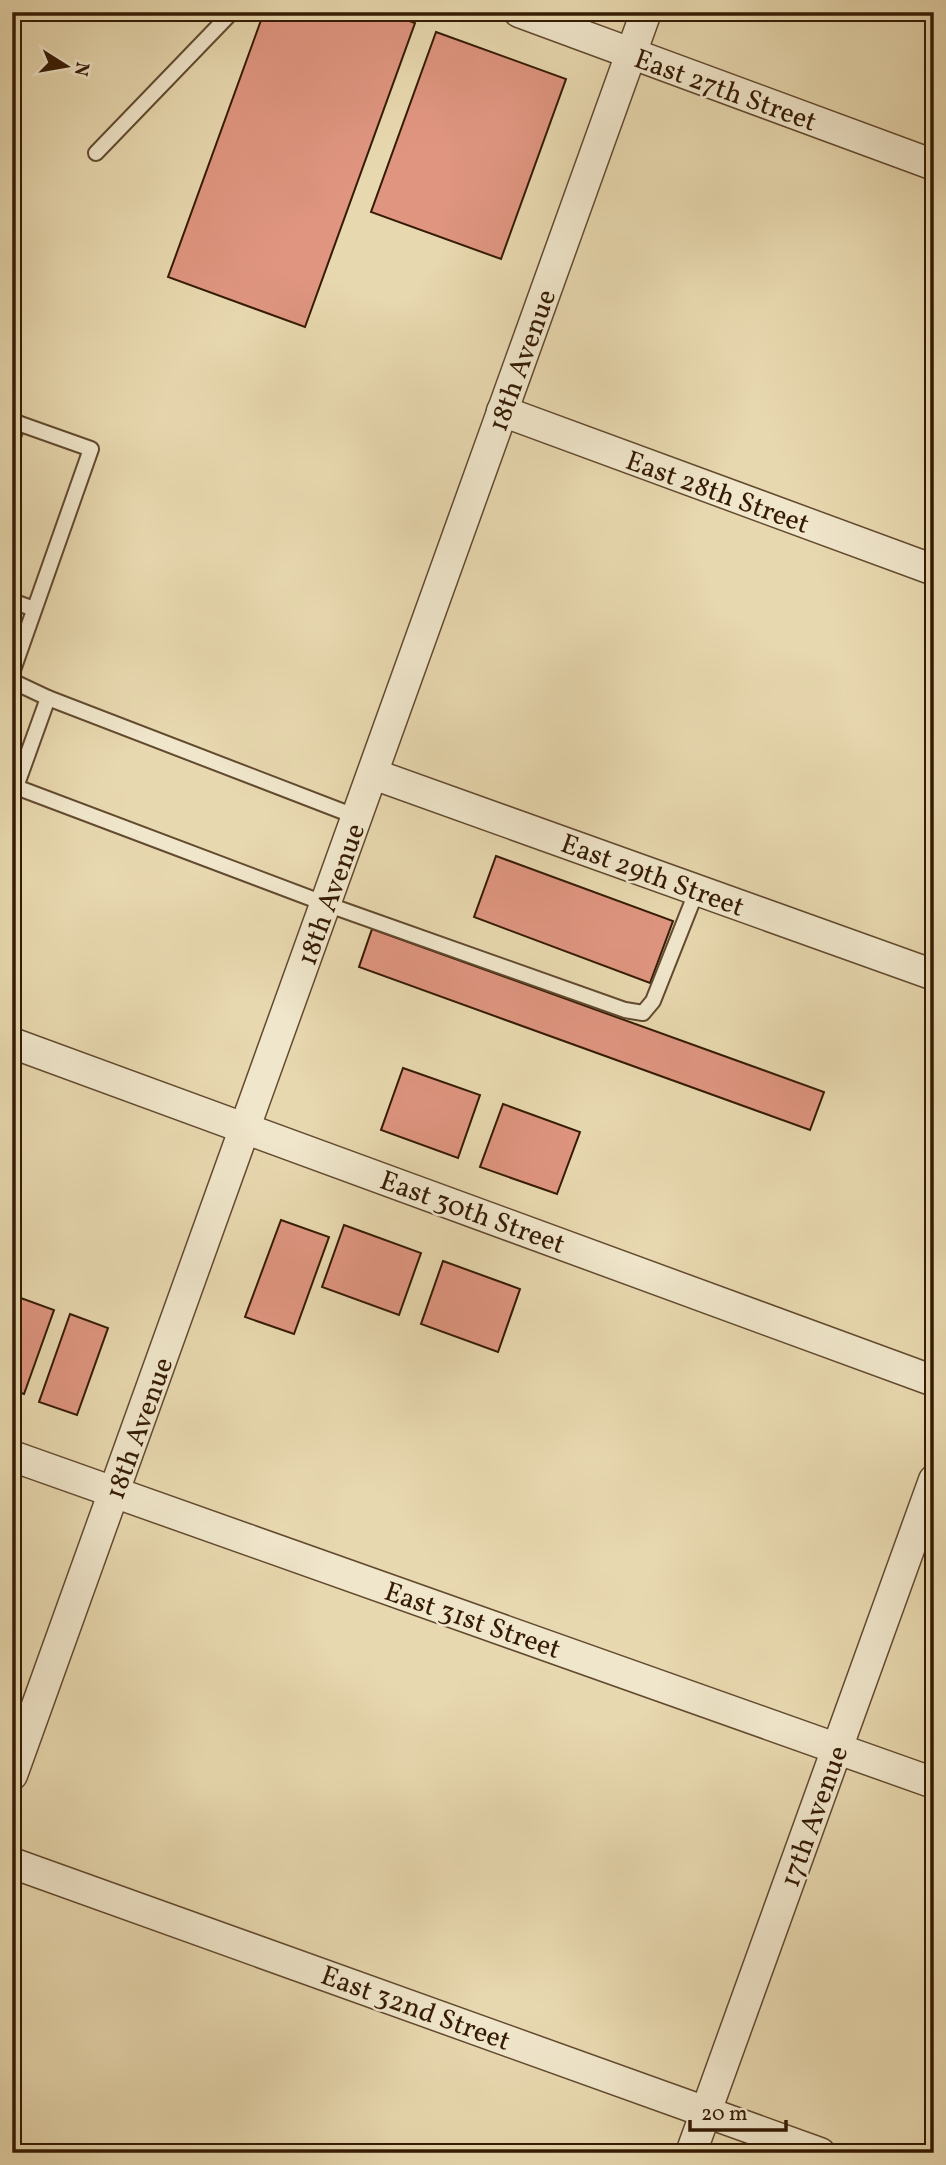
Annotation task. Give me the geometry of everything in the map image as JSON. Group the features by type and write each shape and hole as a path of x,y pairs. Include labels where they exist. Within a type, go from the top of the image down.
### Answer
{"street":[{"name":"East 27th Street","path":"519,12 934,165"},
{"name":"18th Avenue","path":"12,1776 646,12"},
{"name":"East 28th Street","path":"502,411 934,570"},
{"name":"East 29th Street","path":"373,774 934,975"},
{"name":"East 30th Street","path":"12,1043 934,1381"},
{"name":"East 31st Street","path":"12,1456 934,1783"},
{"name":"17th Avenue","path":"691,2153 934,1480"},
{"name":"East 32nd Street","path":"12,1863 820,2153"}],"lane":[{"path":"96,153 232,12"},
{"path":"12,439 15,422 91,449 12,673"},
{"path":"12,601 34,609"},
{"path":"12,681 48,698 357,817"},
{"path":"48,698 14,792 625,1010 643,1013 653,1001 697,890"}],"building":[{"path":"264,12 385,12 415,23 305,327 168,277"},
{"path":"436,32 566,79 501,259 371,212"},
{"path":"496,856 673,921 650,983 474,917"},
{"path":"372,929 824,1092 810,1130 359,967"},
{"path":"403,1068 480,1095 458,1158 381,1130"},
{"path":"503,1104 580,1132 557,1194 480,1167"},
{"path":"281,1220 329,1237 294,1334 245,1317"},
{"path":"344,1225 421,1253 399,1315 322,1287"},
{"path":"443,1261 520,1289 498,1352 421,1324"},
{"path":"18,1297 54,1310 24,1394 12,1390 12,1311"},
{"path":"70,1314 108,1328 77,1415 39,1402"}]}
